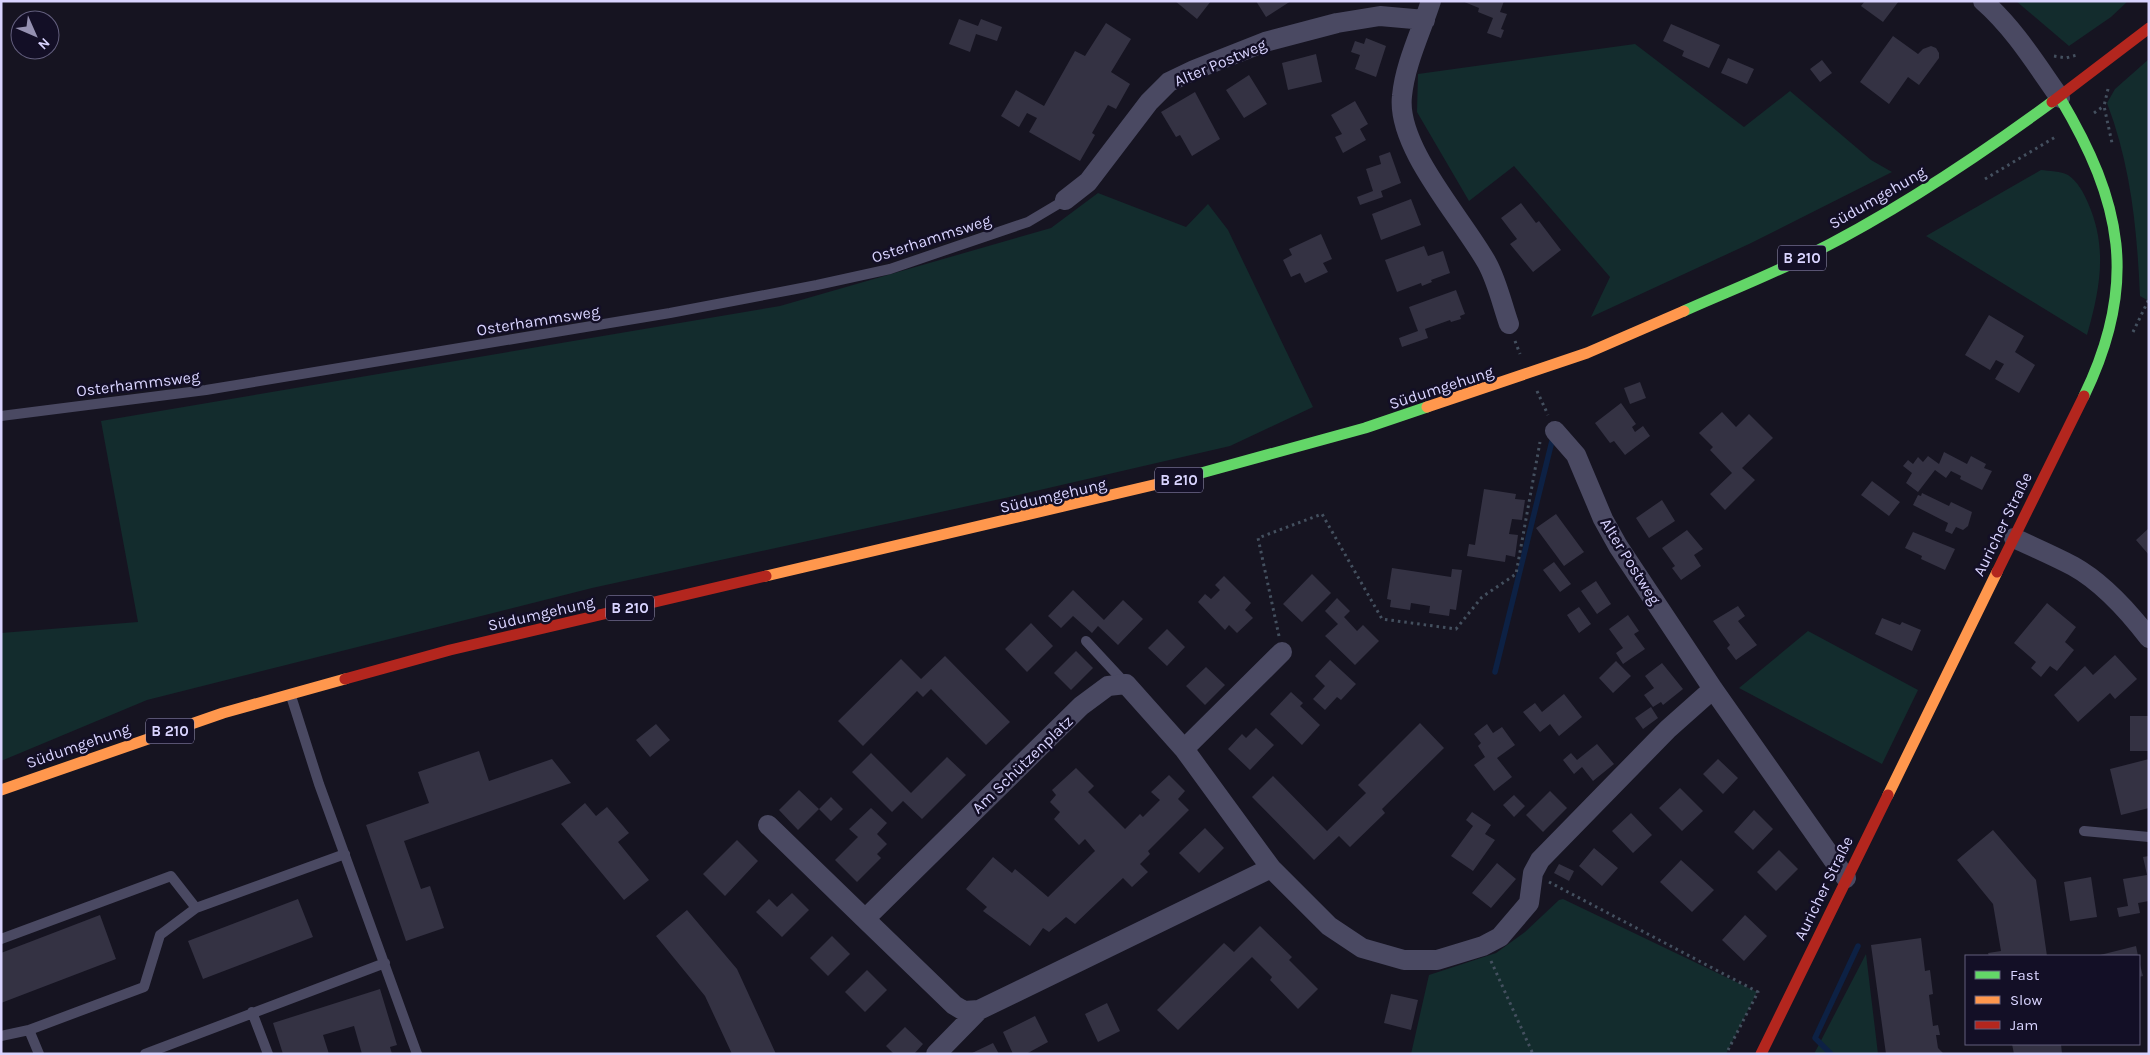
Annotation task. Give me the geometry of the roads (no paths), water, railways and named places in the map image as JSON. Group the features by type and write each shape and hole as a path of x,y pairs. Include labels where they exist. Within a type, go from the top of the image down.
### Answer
{"main road":[{"name":"B 210","path":"2060,98 2149,28"},
{"name":"Südumgehung","path":"1,790 50,771 291,694 521,634 1073,508 1372,427 1528,375 1705,303 1804,258 1896,207 2000,141 2060,98"},
{"name":"Auricher Straße","path":"1761,1054 2099,364 2111,325 2117,285 2117,239 2111,203 2101,175 2076,124 2060,98"}],"street":[{"path":"1431,1 1402,96 1402,116 1408,136 1426,169 1487,264 1509,324"},
{"path":"1983,1 1997,14 2025,48 2060,98"},
{"name":"Alter Postweg","path":"1065,200 1088,182 1149,102 1169,82 1265,42 1337,23 1380,16 1425,20"},
{"name":"Alter Postweg","path":"1555,431 1576,455 1603,519 1618,546 1713,689 1846,878"},
{"path":"2014,538 2074,567 2086,575 2122,608 2149,638"},
{"path":"1184,749 1282,652"},
{"path":"1126,684 1184,749 1271,868 1329,926 1362,948 1404,960 1437,960 1483,946 1500,937 1529,903 1536,867 1668,729 1713,689"},
{"name":"Am Schützenplatz","path":"865,919 1081,706 1108,686 1126,684"},
{"path":"768,825 954,1005 964,1011 980,1010"},
{"path":"936,1054 980,1010 1271,868"}],"lane":[{"name":"Osterhammsweg","path":"1,416 215,388 670,314 890,268 1028,222 1065,200"},
{"path":"1086,641 1126,684"},
{"path":"291,694 319,784 386,963 417,1054"},
{"path":"2084,831 2149,837"},
{"path":"1,1036 29,1030 144,987 160,935 196,908 345,854"},
{"path":"1,940 171,876 196,908"},
{"path":"145,1054 386,963"},
{"path":"252,1012 268,1054"},
{"path":"29,1030 39,1054"}],"waterway":[{"path":"1495,672 1552,441"},
{"path":"1831,1054 1815,1038 1858,946"}]}
